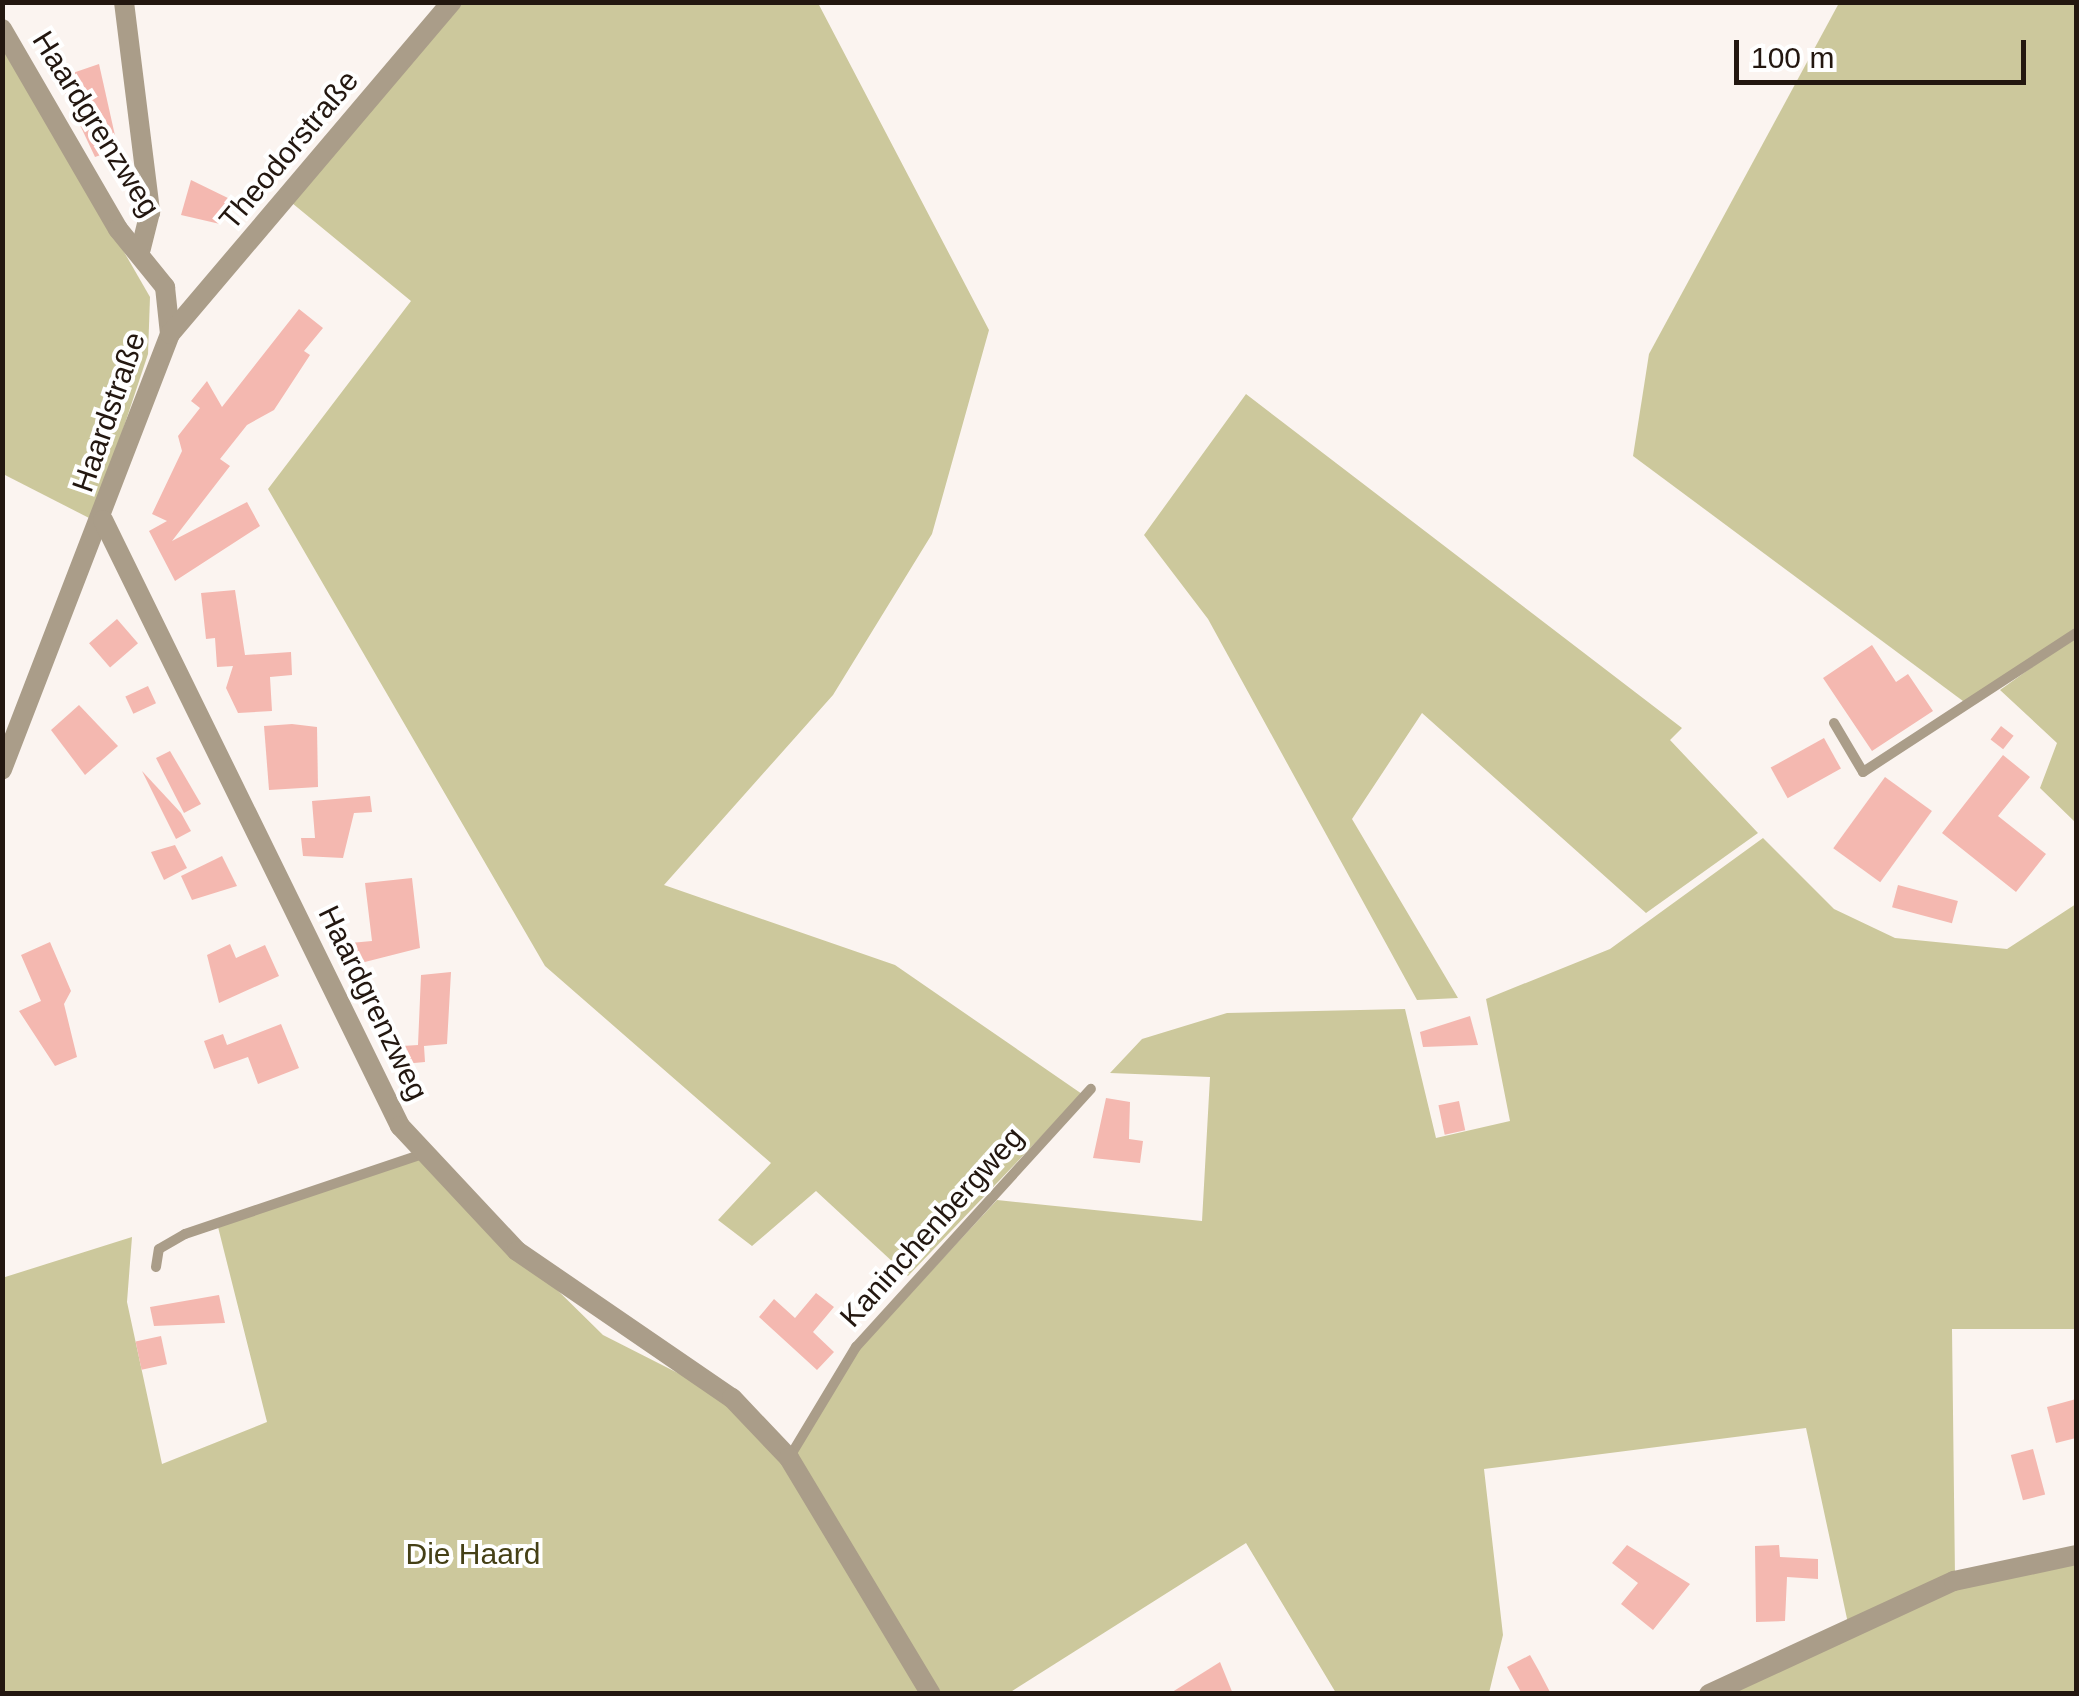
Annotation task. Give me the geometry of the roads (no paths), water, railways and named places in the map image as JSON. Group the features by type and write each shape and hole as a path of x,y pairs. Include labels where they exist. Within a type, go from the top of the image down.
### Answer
{"street":[{"path":"124,2 150,212 141,249"},
{"name":"Theodorstraße","path":"170,334 452,2"},
{"name":"Haardgrenzweg","path":"2,29 118,230 141,249"},
{"name":"Haardstraße","path":"2,770 103,520 170,334 165,288 141,249"},
{"name":"Haardgrenzweg","path":"103,520 400,1126 517,1250 732,1398 790,1458 931,1694"},
{"path":"1709,1694 1954,1581 2076,1555"}],"lane":[{"path":"1834,723 1863,772 2076,633"},
{"name":"Kaninchenbergweg","path":"790,1458 866,1334 1091,1089"},
{"path":"156,1267 158,1250 185,1234 425,1153"}],"park label":[{"name":"Die Haard","path":"473,1554"}]}
